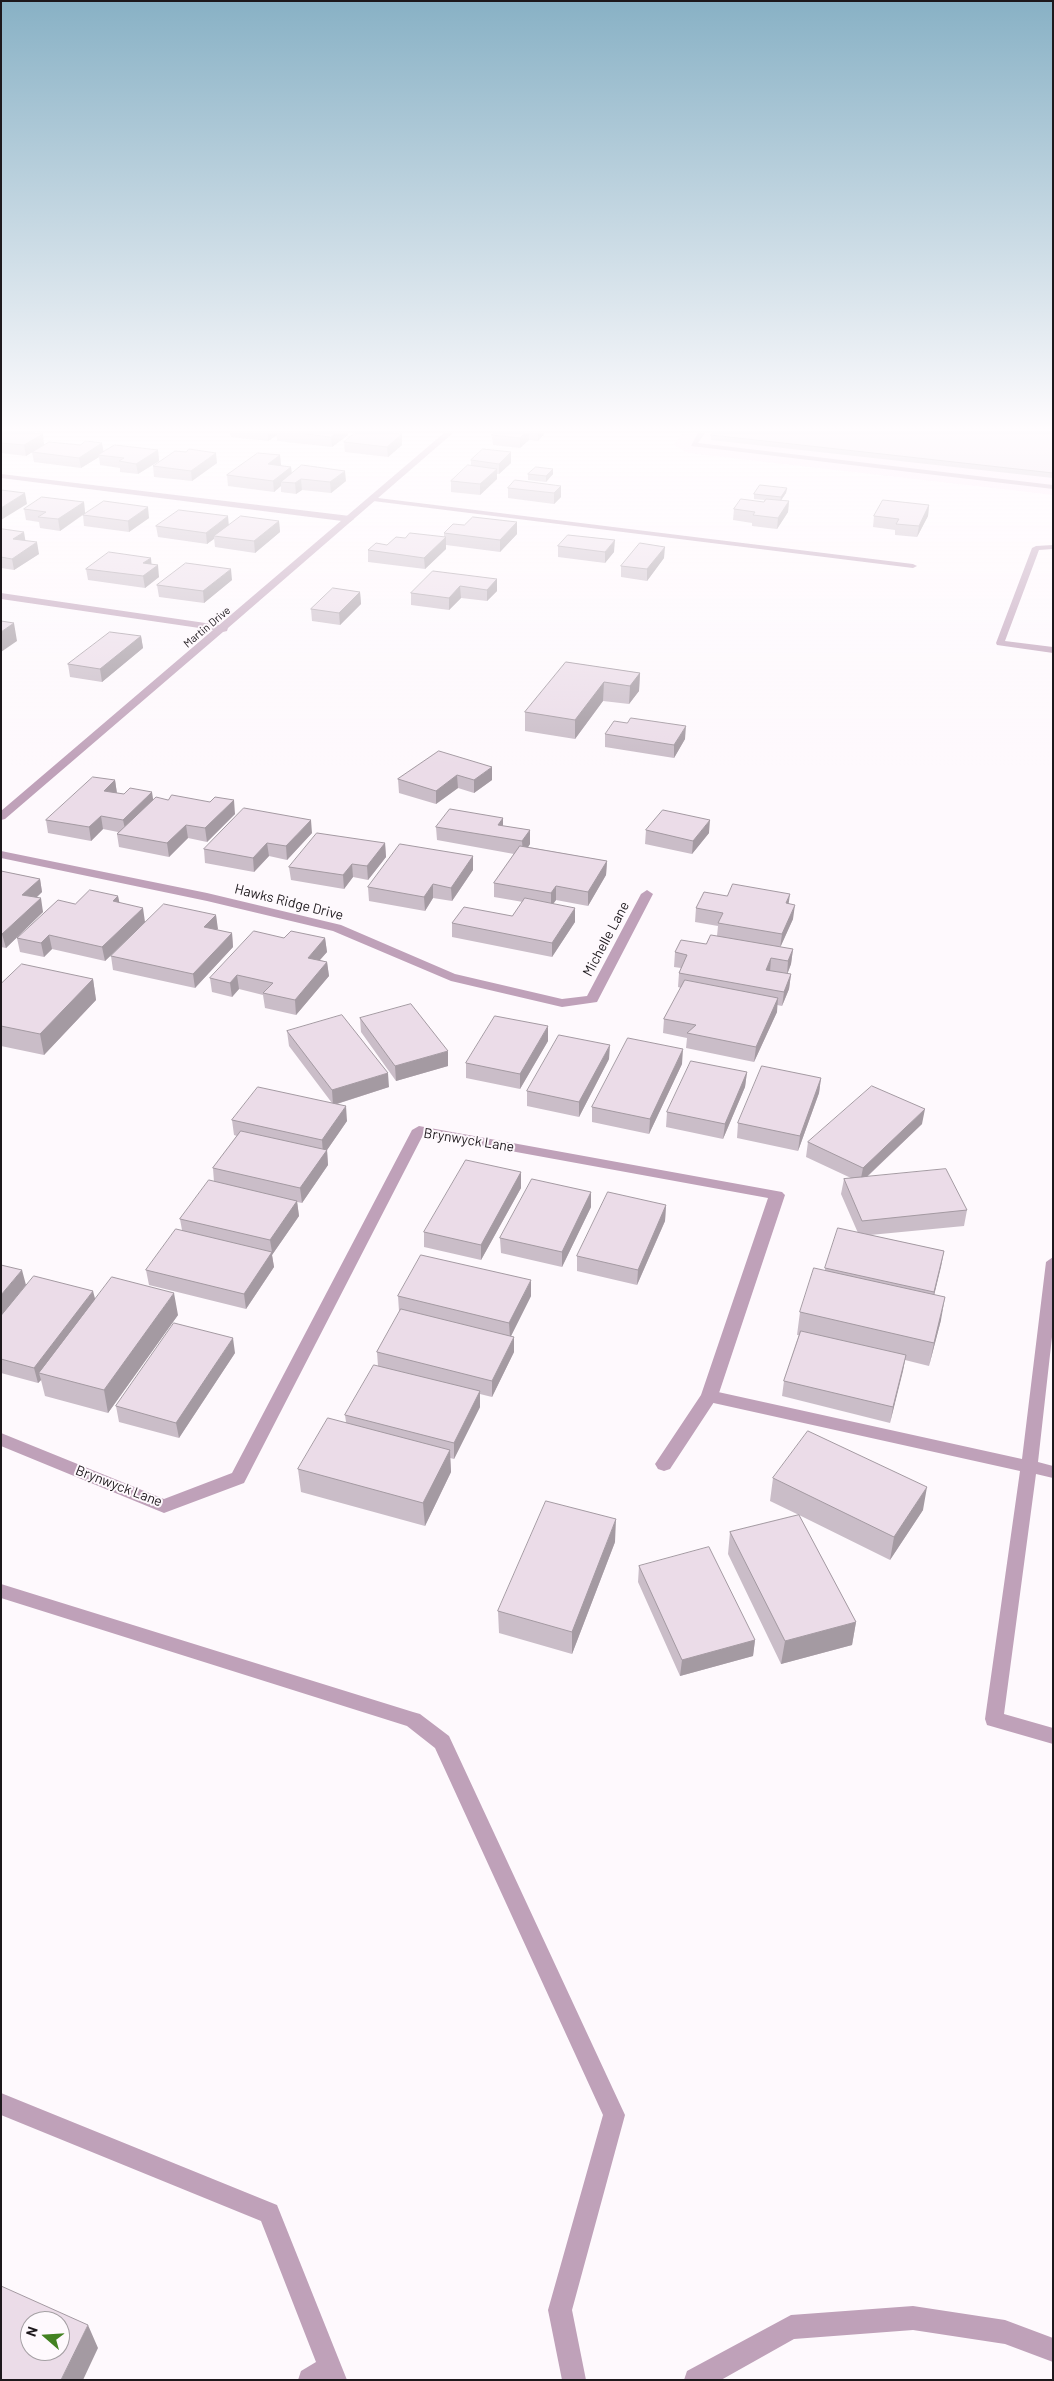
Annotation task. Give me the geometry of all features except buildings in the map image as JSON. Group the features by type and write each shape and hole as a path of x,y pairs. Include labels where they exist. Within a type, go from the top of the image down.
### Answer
{"street":[{"name":"Martin Drive","path":"1,817 224,629 321,544"},
{"path":"1,596 224,629"},
{"name":"Hawks Ridge Drive","path":"1,854 207,897 337,928 451,977 562,1003 592,999"},
{"name":"Michelle Lane","path":"592,999 647,894"},
{"name":"Brynwyck Lane","path":"1,1439 164,1506 238,1478 418,1130 777,1194 709,1396 664,1464"}],"lane":[{"path":"737,544 914,566"},
{"path":"1053,547 1036,548 1000,643 1053,650"},
{"path":"1053,1262 1029,1466 994,1719 1053,1736"},
{"path":"709,1396 1053,1472"},
{"path":"1,1591 413,1720 442,1742 614,2115 560,2310 574,2380"},
{"path":"1,2104 269,2213 325,2375"},
{"path":"696,2380 791,2327 913,2318 1004,2332 1053,2350"}]}
